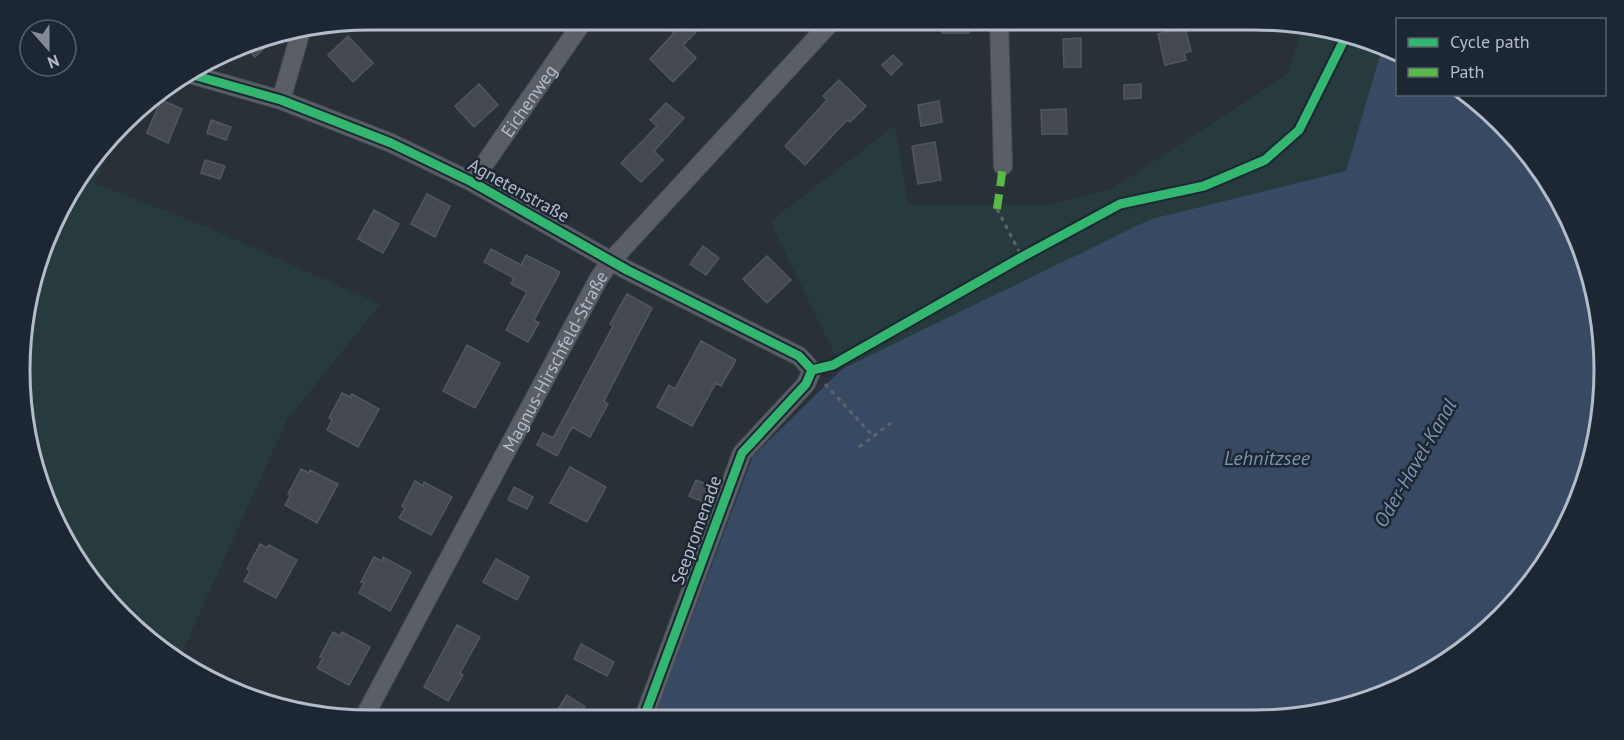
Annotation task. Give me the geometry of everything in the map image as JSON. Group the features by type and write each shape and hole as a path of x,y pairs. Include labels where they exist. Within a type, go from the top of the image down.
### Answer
{"street":[{"name":"Eichenweg","path":"472,182 577,30"},
{"name":"Magnus-Hirschfeld-Straße","path":"368,710 592,289 611,261 824,30"},
{"path":"999,30 1003,166"},
{"path":"281,100 299,38"},
{"name":"Agnetenstraße","path":"199,77 281,100 391,144 472,182 611,261 799,356 816,374"},
{"name":"Seepromenade","path":"647,710 742,453 816,374"}],"path":[{"path":"997,209 1022,257"},
{"path":"816,374 873,436"},
{"path":"859,447 891,423"}],"green space":[{"path":"1300,33 1342,42 1380,55 1346,171 1151,219 842,369 775,232 772,220 895,125 908,205 1050,205 1113,188 1289,73"},
{"path":"110,151 94,183 207,227 380,304 287,420 182,653 146,626 114,594 87,559 65,520 48,479 33,414 30,370 33,326 48,261 76,200"}],"water":[{"name":"Lehnitzsee","path":"1380,55 1396,61 1396,96 1455,96 1478,114 1510,146 1537,181 1559,220 1582,282 1591,326 1594,370 1591,414 1576,479 1559,520 1537,559 1510,594 1461,640 1404,675 1363,692 1320,703 1276,709 657,710 753,456 842,369 1151,219 1346,171"}],"building":[{"path":"671,30 698,30 683,45 696,58 673,82 650,59 674,33"},
{"path":"942,30 969,30 969,33 942,33"},
{"path":"1186,30 1191,51 1184,53 1186,60 1165,65 1158,34"},
{"path":"348,36 373,63 353,82 328,55"},
{"path":"1081,38 1081,67 1064,67 1063,39"},
{"path":"266,47 255,57 250,52"},
{"path":"893,55 902,64 891,75 882,65"},
{"path":"839,80 866,106 850,122 847,120 805,165 785,146 827,100 823,96"},
{"path":"479,84 498,105 474,127 455,106"},
{"path":"1141,84 1141,98 1124,99 1124,85"},
{"path":"162,101 182,109 168,143 147,133"},
{"path":"939,101 942,122 921,126 918,105"},
{"path":"666,103 684,118 654,151 663,160 641,182 621,163 657,126 650,120"},
{"path":"1066,109 1067,134 1042,134 1041,110"},
{"path":"211,120 231,127 226,140 207,133"},
{"path":"935,142 941,180 918,184 912,146"},
{"path":"205,160 225,166 220,179 201,173"},
{"path":"427,194 450,206 435,237 411,224"},
{"path":"374,210 399,224 383,253 358,239"},
{"path":"703,246 719,258 706,275 690,264"},
{"path":"491,249 521,265 526,255 560,272 534,320 539,323 528,342 506,330 527,292 511,284 514,278 484,262"},
{"path":"767,256 791,280 767,303 743,279"},
{"path":"627,294 652,308 604,401 608,404 590,437 572,427 557,456 537,445 543,433 553,438 613,326 610,324"},
{"path":"701,341 736,360 721,386 716,383 692,426 657,407 669,385 675,389"},
{"path":"467,345 500,363 475,408 443,391"},
{"path":"342,393 350,397 352,394 379,409 358,447 327,430 332,420 329,418"},
{"path":"570,467 606,487 587,522 550,503"},
{"path":"301,469 309,473 310,470 338,484 317,523 285,505"},
{"path":"696,480 713,487 706,503 689,496"},
{"path":"415,481 423,486 424,482 452,497 431,535 399,518 405,508 402,506"},
{"path":"514,487 533,497 527,509 508,500"},
{"path":"260,544 267,548 269,545 297,560 276,598 244,581 250,571 247,569"},
{"path":"374,557 382,561 383,557 411,572 390,611 359,593 364,583 361,582"},
{"path":"496,559 529,577 517,600 483,582"},
{"path":"457,625 480,637 448,701 424,687"},
{"path":"333,632 340,636 342,632 370,647 349,685 317,668"},
{"path":"581,644 614,662 607,676 574,659"},
{"path":"567,695 585,707 583,710 557,710"}],"marked path":[{"path":"997,209 1003,166"}],"cycle path":[{"path":"812,370 833,365 1120,204 1204,186 1265,160 1299,130 1343,42"},
{"path":"199,77 281,100 391,143 472,182 627,270 799,356 812,370"},
{"path":"647,710 742,453 806,384 812,370"}],"water label":[{"name":"Oder-Havel-Kanal","path":"1415,463"}]}
